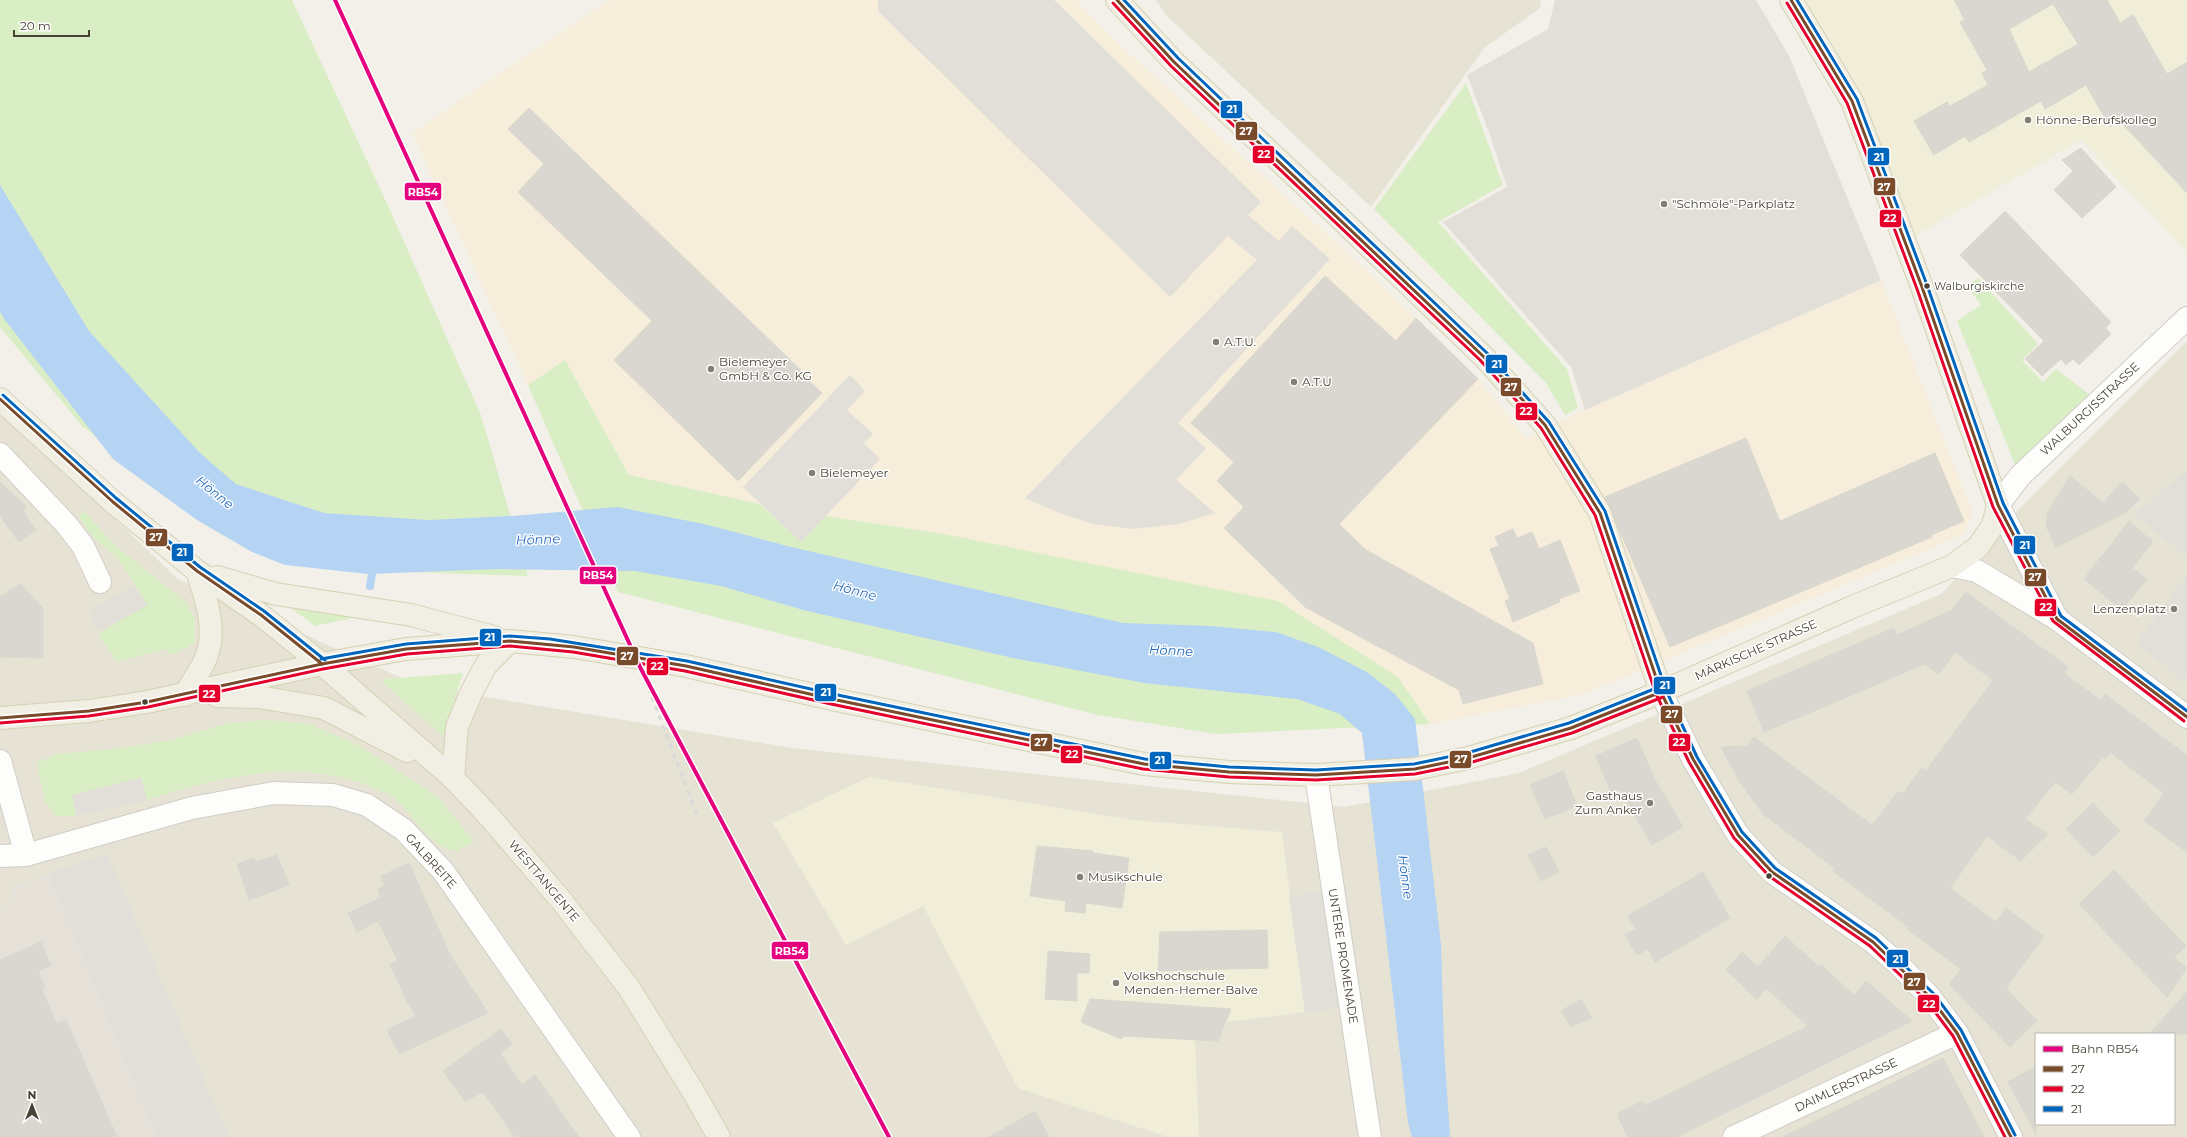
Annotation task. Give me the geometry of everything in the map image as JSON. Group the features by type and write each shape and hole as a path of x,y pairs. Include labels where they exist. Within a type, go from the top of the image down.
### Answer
{"main road":[{"path":"1116,0 1174,62 1324,202 1484,357 1545,424 1600,513 1661,692"},
{"path":"1791,0 1852,101 1922,287 1998,505"},
{"name":"WESTTANGENTE","path":"0,399 113,502 198,571 261,615 322,664 453,778 487,814 562,900 629,988 694,1093 719,1137"},
{"name":"MÄRKISCHE STRASSE","path":"185,695 322,664 406,649 510,641 574,646 686,666 832,699 1144,764 1229,772 1316,775 1415,769 1468,758 1571,728 1661,692 1850,608 1952,566 1978,548 1993,525 1998,505"},
{"path":"198,571 276,594 411,615 510,641"},
{"path":"185,695 206,659 210,635 209,612 198,571"},
{"path":"0,718 89,711 185,695 259,697 324,708 384,737 453,778 457,727 471,693 486,665 510,641"}],"street":[{"name":"WALBURGISSTRASSE","path":"1998,505 2020,476 2187,318"},
{"path":"0,454 66,524 83,546 100,582"},
{"path":"1998,505 2057,619"},
{"path":"1952,566 1977,571 2057,619 2187,717"},
{"path":"1661,692 1693,759 1738,834 1772,872 1873,942 1898,964 1930,997 1957,1033 2011,1137"},
{"path":"0,761 26,856"},
{"name":"UNTERE PROMENADE","path":"1316,775 1370,1137"},
{"name":"GALBREITE","path":"0,856 26,856 192,808 274,793 333,796 367,805 404,830 443,871 629,1137"},
{"name":"DAIMLERSTRASSE","path":"1734,1137 1957,1033"}],"shaded area":[{"path":"609,0 1076,0 1109,35 1378,281 1478,379 1526,438 1585,410 1881,280 1972,511 1965,534 1584,694 1430,724 1398,677 944,534 827,516 801,542 760,504 629,475 565,360 528,385 412,133"},
{"path":"878,0 1054,0 1261,202 1248,215 1279,241 1292,226 1330,259 1178,423 1206,448 1176,480 1215,513 1179,524 1133,529 1093,524 1057,512 1025,498 1257,260 1228,236 1170,297 878,11"},
{"path":"1156,0 1541,0 1540,8 1484,48 1371,207 1167,16"},
{"name":"\"Schmöle\"-Parkplatz","path":"1555,0 1756,0 1789,56 1881,280 1585,410 1571,367 1443,222 1507,187 1490,135 1467,75 1548,29"},
{"name":"Hönne-Berufskolleg","path":"1801,0 2187,0 2187,252 2081,140 1915,236 1860,99"},
{"path":"2187,341 2187,1137 0,1137 0,410 178,579 420,686 792,748 1344,807 1519,773 1941,594 2022,506"},
{"name":"Bielemeyer","path":"850,375 865,391 847,410 873,434 864,443 880,459 801,542 743,487"},
{"path":"2187,470 2187,558 2134,514"},
{"name":"Lenzenplatz","path":"2187,575 2187,676 2183,681 2137,643"},
{"path":"134,586 147,605 100,632 88,612"},
{"path":"869,777 1133,820 1282,832 1305,1012 1226,1022 1218,1041 1195,1040 1199,1137 1168,1137 1018,1088 923,906 846,945 773,823"},
{"path":"141,778 147,800 76,816 72,795"},
{"path":"107,853 228,1137 0,1137 0,908 9,900 14,886"},
{"path":"107,853 228,1137 157,1137 49,873"},
{"path":"1333,891 1350,1007 1305,1012 1289,896"}],"green space":[{"path":"0,0 292,0 390,210 481,415 528,576 351,570 234,539 83,427 0,327"},
{"path":"1466,83 1503,185 1438,222 1567,369 1578,408 1565,415 1546,383 1374,209"},
{"path":"1978,278 2038,344 2022,360 2043,382 2056,369 2095,399 2018,472 1957,321 1981,305 1967,286"},
{"path":"565,360 629,475 760,504 801,542 826,516 944,534 1278,601 1398,677 1430,724 1216,734 1098,715 618,592 528,385"},
{"path":"85,511 111,542 186,602 195,620 194,644 170,655 166,649 116,662 99,635 100,632 147,605 118,558 92,536 79,516"},
{"path":"283,602 371,614 315,626"},
{"path":"463,673 443,736 383,683 385,679"},
{"path":"269,720 310,724 356,744 437,796 474,842 457,851 442,847 429,837 393,797 371,787 344,778 316,773 287,772 230,778 202,784 147,800 141,778 73,795 76,816 56,816 45,801 37,763 56,754 114,749 171,740 228,723"}],"water":[{"name":"Hönne","path":"0,185 89,331 200,453 236,484 324,513 428,520 512,516 618,507 704,524 791,547 1123,623 1211,626 1276,632 1318,647 1367,672 1395,694 1415,719 1441,945 1444,1047 1450,1137 1412,1137 1408,1122 1362,733 1340,714 1297,699 1144,683 1013,658 807,611 721,586 635,571 498,569 368,574 285,565 252,552 197,520 113,459 5,320 0,312"}],"building":[{"path":"1954,0 2107,0 2120,23 2133,15 2167,74 2187,62 2187,193 2120,121 2110,127 2086,85 2045,109 2041,101 1969,142 1965,136 1934,155 1914,121 1947,102 1950,106 1988,85 1982,73 1987,70 1960,22 1965,20","holes":["2053,4 2078,44 2029,72 2009,29"]},
{"path":"529,108 809,378 808,380 822,393 738,481 614,360 652,321 518,192 544,164 508,129"},
{"path":"2081,148 2116,187 2082,218 2054,190 2073,171 2062,160"},
{"name":"Walburgiskirche","path":"2005,211 2111,322 2106,328 2111,334 2079,365 2073,359 2066,365 2061,359 2042,376 2025,359 2044,341 1960,255"},
{"path":"1325,276 1396,341 1416,318 1478,379 1339,524 1366,550 1533,643 1543,684 1463,704 1459,690 1305,607 1224,528 1244,507 1217,481 1234,462 1191,423"},
{"path":"1746,438 1780,521 1935,453 1964,521 1931,535 1932,537 1670,647 1605,497"},
{"path":"2070,476 2103,503 2122,482 2140,499 2125,513 2056,547 2046,526 2048,512"},
{"path":"0,482 27,507 23,511 36,530 19,542 0,516"},
{"path":"2129,521 2153,542 2132,568 2147,579 2122,610 2084,579"},
{"path":"1513,529 1517,538 1532,532 1539,549 1560,540 1580,591 1559,599 1560,602 1513,622 1505,601 1510,599 1490,549 1499,546 1495,537"},
{"path":"20,584 43,608 43,658 0,657 0,597"},
{"path":"1966,592 2068,667 2064,673 2100,700 2105,694 2187,755 2187,852 2144,821 2164,793 2111,753 2105,759 2103,757 2072,794 2055,782 2025,819 2048,834 2021,861 1987,836 1950,888 1996,922 2006,908 2044,936 2006,988 2037,1021 2010,1047 1949,984 1961,969 1907,929 1909,927 1833,871 1835,868 1763,814 1739,781 1721,747 1747,746 1754,737 1872,825 1898,791 1903,794 1922,767 1926,771 1993,680 1955,652 1939,674 1925,664 1764,732 1747,691 1894,628 1897,635 1952,610"},
{"path":"1637,738 1655,780 1683,827 1652,845 1619,789 1611,792 1596,756"},
{"path":"1563,771 1577,806 1545,819 1530,785"},
{"path":"2093,803 2120,831 2093,857 2066,829"},
{"name":"Musikschule","path":"1037,846 1093,851 1093,853 1129,858 1122,908 1086,903 1085,913 1065,911 1066,901 1030,896"},
{"path":"1546,847 1559,872 1541,881 1528,855"},
{"path":"277,855 289,885 249,900 237,864 254,858 256,862"},
{"path":"409,863 449,953 488,1013 399,1054 387,1030 416,1016 408,1003 390,964 398,961 378,921 357,932 348,913 381,898 378,889 385,886 381,876"},
{"path":"2114,870 2186,946 2174,958 2187,968 2167,997 2079,904"},
{"path":"1703,872 1730,918 1655,962 1648,949 1637,955 1625,935 1636,929 1628,916"},
{"name":"Volkshochschule Menden-Hemer-Balve","path":"1267,930 1268,968 1158,971 1160,932"},
{"path":"1785,936 1819,967 1821,965 1854,995 1866,981 1912,1021 1677,1137 1628,1137 1617,1114 1642,1101 1644,1106 1808,1026 1766,988 1757,999 1726,970 1742,952 1758,967"},
{"path":"41,942 51,965 38,971 45,988 42,990 57,1024 66,1020 117,1137 0,1137 0,960"},
{"path":"1048,951 1090,954 1089,973 1077,973 1077,1001 1045,999"},
{"path":"2187,992 2187,1034 2150,1033"},
{"path":"1090,999 1231,1009 1218,1041 1123,1036 1121,1039 1081,1022"},
{"path":"1581,999 1592,1018 1571,1027 1561,1011"},
{"path":"501,1029 512,1044 500,1053 522,1085 535,1075 579,1137 515,1137 483,1092 465,1101 443,1071"},
{"path":"1943,1058 1984,1137 1782,1137 1863,1098"},
{"path":"2035,1067 2036,1134 2008,1082"},
{"path":"1035,1111 1049,1137 989,1137"}],"waterway":[{"path":"370,586 374,563"}],"railway":[{"path":"641,669 697,814"}],"rail line":[{"name":"RB54","path":"335,0 641,669 889,1137"}],"transit line":[{"name":"27","path":"1117,0 1174,62 1484,357 1545,425 1600,513 1661,692 1693,759 1738,835 1772,872 1873,942 1930,997 1957,1033 2011,1137"},
{"name":"21","path":"1124,0 1178,58 1487,353 1549,422 1605,511 1666,690 1697,757 1742,832 1775,868 1876,938 1934,994 1961,1030 2015,1135"},
{"name":"27","path":"1791,0 1852,101 1922,287 1998,505 2057,619 2187,717"},
{"name":"21","path":"1797,0 1857,99 1927,285 2003,503 2061,616 2187,711"},
{"name":"22","path":"1113,3 1171,66 1480,360 1541,428 1595,515 1656,694 1689,762 1734,838 1769,876 1870,946 1926,1000 1953,1036 2005,1137"},
{"name":"22","path":"1787,3 1847,103 1917,289 1993,507 2053,621 2184,721"},
{"name":"21","path":"3,395 116,498 200,567 264,611 325,660"},
{"name":"27","path":"0,399 113,502 197,571 261,615 322,664"},
{"name":"21","path":"321,659 406,644 510,636 550,639 687,661 833,694 1145,759 1229,767 1316,770 1414,764 1467,753 1569,723 1659,687"},
{"name":"27","path":"0,718 89,711 147,702 322,664 406,649 510,641 574,647 686,666 832,699 1144,764 1229,772 1316,775 1415,769 1468,758 1571,728 1661,692"},
{"name":"22","path":"0,723 89,716 148,707 323,669 407,654 510,646 573,652 685,671 831,704 1143,769 1229,777 1316,780 1415,774 1469,763 1572,733 1663,697"}],"place":[{"name":"Hönne-Berufskolleg","path":"2028,120"},
{"name":"\"Schmöle\"-Parkplatz","path":"1664,204"},
{"name":"Walburgiskirche","path":"1927,286"},
{"name":"A.T.U.","path":"1216,342"},
{"name":"Bielemeyer GmbH & Co. KG","path":"711,369"},
{"name":"A.T.U","path":"1294,382"},
{"name":"Bielemeyer","path":"812,473"},
{"name":"Lenzenplatz","path":"2174,609"},
{"name":"Gasthaus Zum Anker","path":"1650,803"},
{"name":"Musikschule","path":"1080,877"},
{"name":"Volkshochschule Menden-Hemer-Balve","path":"1116,983"}]}
